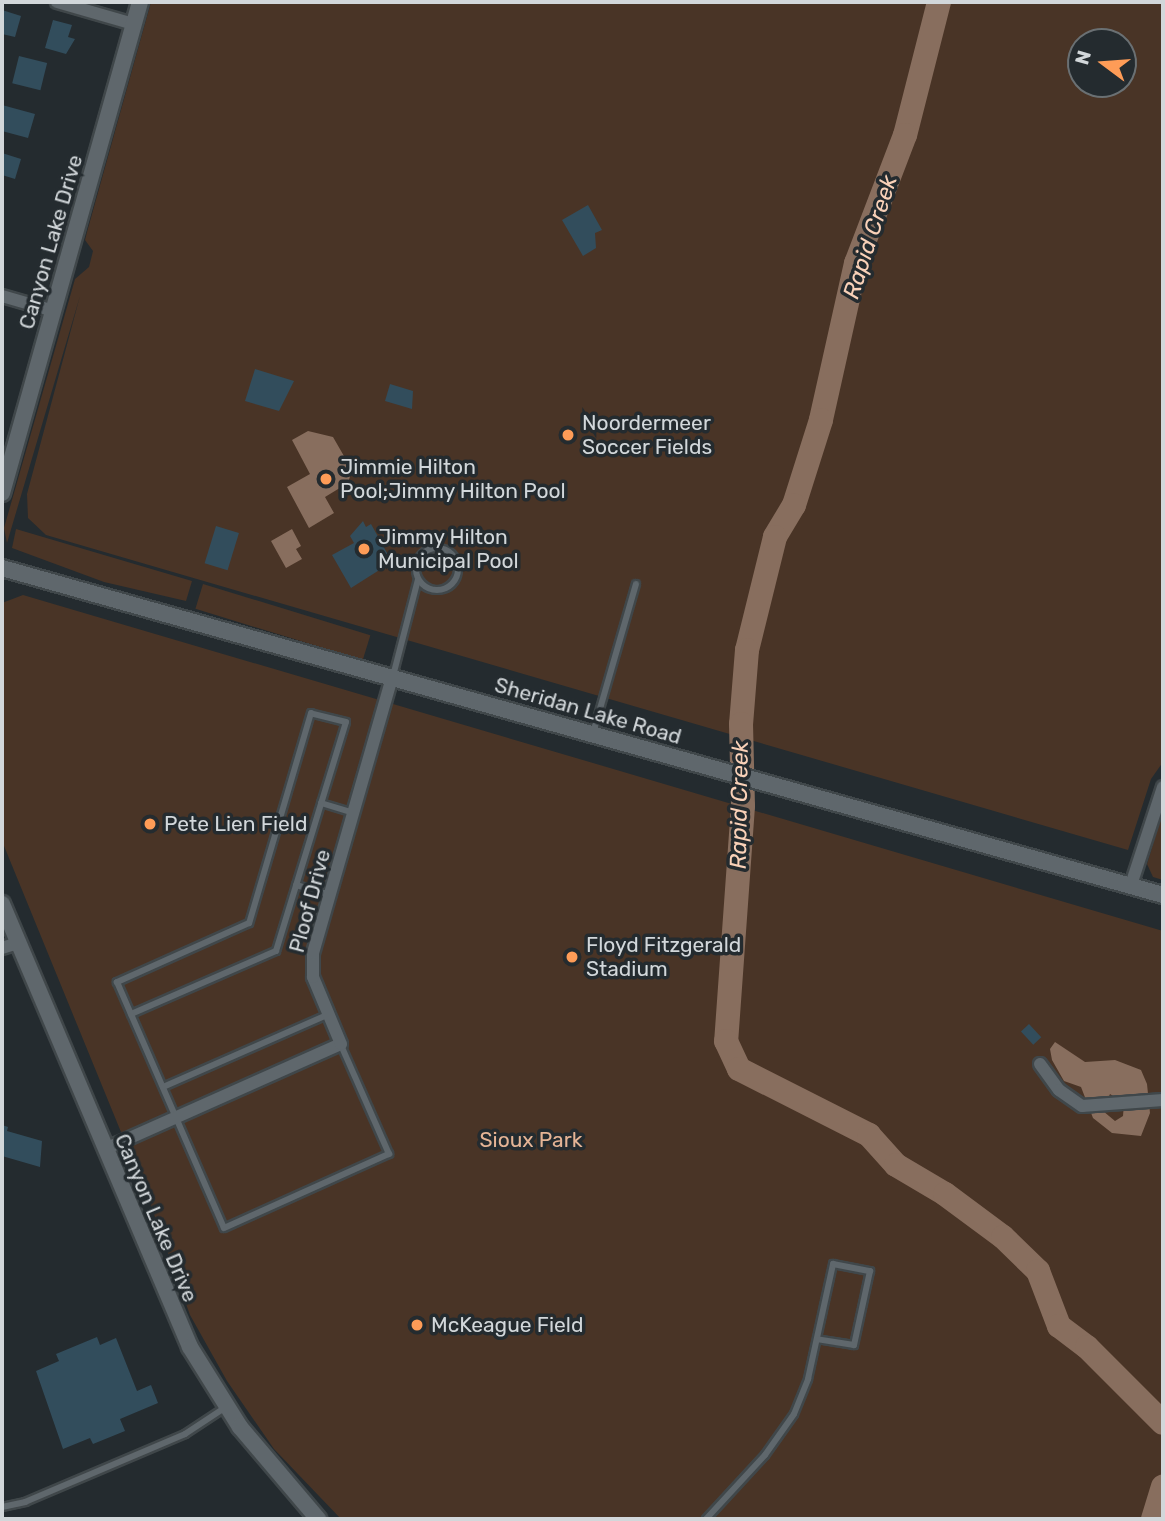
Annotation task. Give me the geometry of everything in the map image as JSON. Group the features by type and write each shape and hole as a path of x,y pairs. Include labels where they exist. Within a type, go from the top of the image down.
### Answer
{"street":[{"path":"57,2 133,24"},
{"name":"Canyon Lake Drive","path":"2,493 139,2"},
{"path":"2,296 54,311"},
{"name":"Sheridan Lake Road","path":"2,568 1163,894"},
{"name":"Ploof Drive","path":"341,1044 313,977 312,961 392,678"},
{"path":"1131,885 1163,787"},
{"name":"Canyon Lake Drive","path":"2,904 10,945 105,1149 176,1320 226,1407 274,1471 318,1519"},
{"path":"105,1149 341,1044"},
{"path":"1040,1064 1059,1090 1085,1107 1163,1100"}],"lane":[{"path":"392,678 418,579 418,559 429,549 449,551 458,562 455,582 443,590 429,589 418,579"},
{"path":"593,734 636,584"},
{"path":"131,1014 276,951 346,722 311,713 249,923 117,982 224,1228 389,1154 341,1044"},
{"path":"321,803 353,813"},
{"path":"296,885 330,895"},
{"path":"163,1087 327,1015"},
{"path":"706,1519 765,1455 794,1414 818,1339 833,1264 870,1271 854,1345 818,1339"},
{"path":"2,1507 25,1502 185,1434 226,1407"}],"green space":[{"path":"151,2 1163,2 1163,762 1151,779 1128,850 46,535 28,518 27,494 80,296 7,543 4,528 75,279 89,267 93,251 85,240"},
{"path":"16,529 192,581 186,601 104,582 12,548"},
{"path":"203,584 370,635 363,660 195,609"},
{"name":"Sioux Park","path":"23,595 1163,931 1163,1519 341,1519 274,1449 227,1381 190,1315 150,1203 2,841 2,603"},
{"path":"1163,811 1163,880 1153,877 1147,864"}],"shaded area":[{"name":"Jimmie Hilton Pool;Jimmy Hilton Pool","path":"308,431 333,437 352,470 348,483 325,497 334,513 309,528 287,487 310,474 292,440"},
{"name":"Jimmie Hilton Pool;Jimmy Hilton Pool","path":"292,529 301,546 296,549 302,559 286,568 271,541"},
{"path":"1055,1042 1085,1062 1115,1060 1141,1070 1147,1084 1150,1113 1141,1136 1112,1133 1093,1118 1081,1087 1064,1081 1052,1060 1050,1049","holes":["1110,1094 1124,1103 1123,1116 1115,1121 1103,1111"]}],"building":[{"path":"2,10 21,16 15,37 2,34"},
{"path":"53,20 72,25 68,37 75,39 66,54 45,48"},
{"path":"19,56 47,63 40,90 12,83"},
{"path":"2,105 35,114 28,138 2,131"},
{"path":"2,153 21,159 15,179 2,175"},
{"path":"588,205 602,230 595,233 596,248 583,256 562,220"},
{"path":"255,369 294,381 279,411 245,401"},
{"path":"390,384 413,391 412,409 385,401"},
{"name":"Jimmy Hilton Municipal Pool","path":"363,521 366,527 371,524 392,562 351,588 332,555 354,543 350,536"},
{"path":"216,526 239,533 228,570 205,563"},
{"path":"1029,1024 1041,1037 1033,1045 1021,1032"},
{"path":"2,1125 8,1127 7,1131 42,1141 40,1167 2,1156"},
{"path":"97,1337 100,1345 116,1338 137,1391 151,1385 158,1403 120,1419 125,1431 93,1444 90,1438 63,1449 36,1371 59,1361 56,1354"}],"waterway":[{"name":"Rapid Creek","path":"939,2 905,135 856,263 821,420 794,505 775,537 747,650 741,724 743,806 726,1041 739,1069 869,1135 896,1165 945,1194 1003,1237 1038,1271 1059,1326 1087,1347 1163,1423"},
{"name":"Rapid Creek","path":"1153,1519 1163,1487"}],"place":[{"name":"Noordermeer Soccer Fields","path":"568,435"},
{"name":"Jimmie Hilton Pool;Jimmy Hilton Pool","path":"326,479"},
{"name":"Jimmy Hilton Municipal Pool","path":"364,549"},
{"name":"Pete Lien Field","path":"150,824"},
{"name":"Floyd Fitzgerald Stadium","path":"572,957"},
{"name":"McKeague Field","path":"417,1325"}]}
